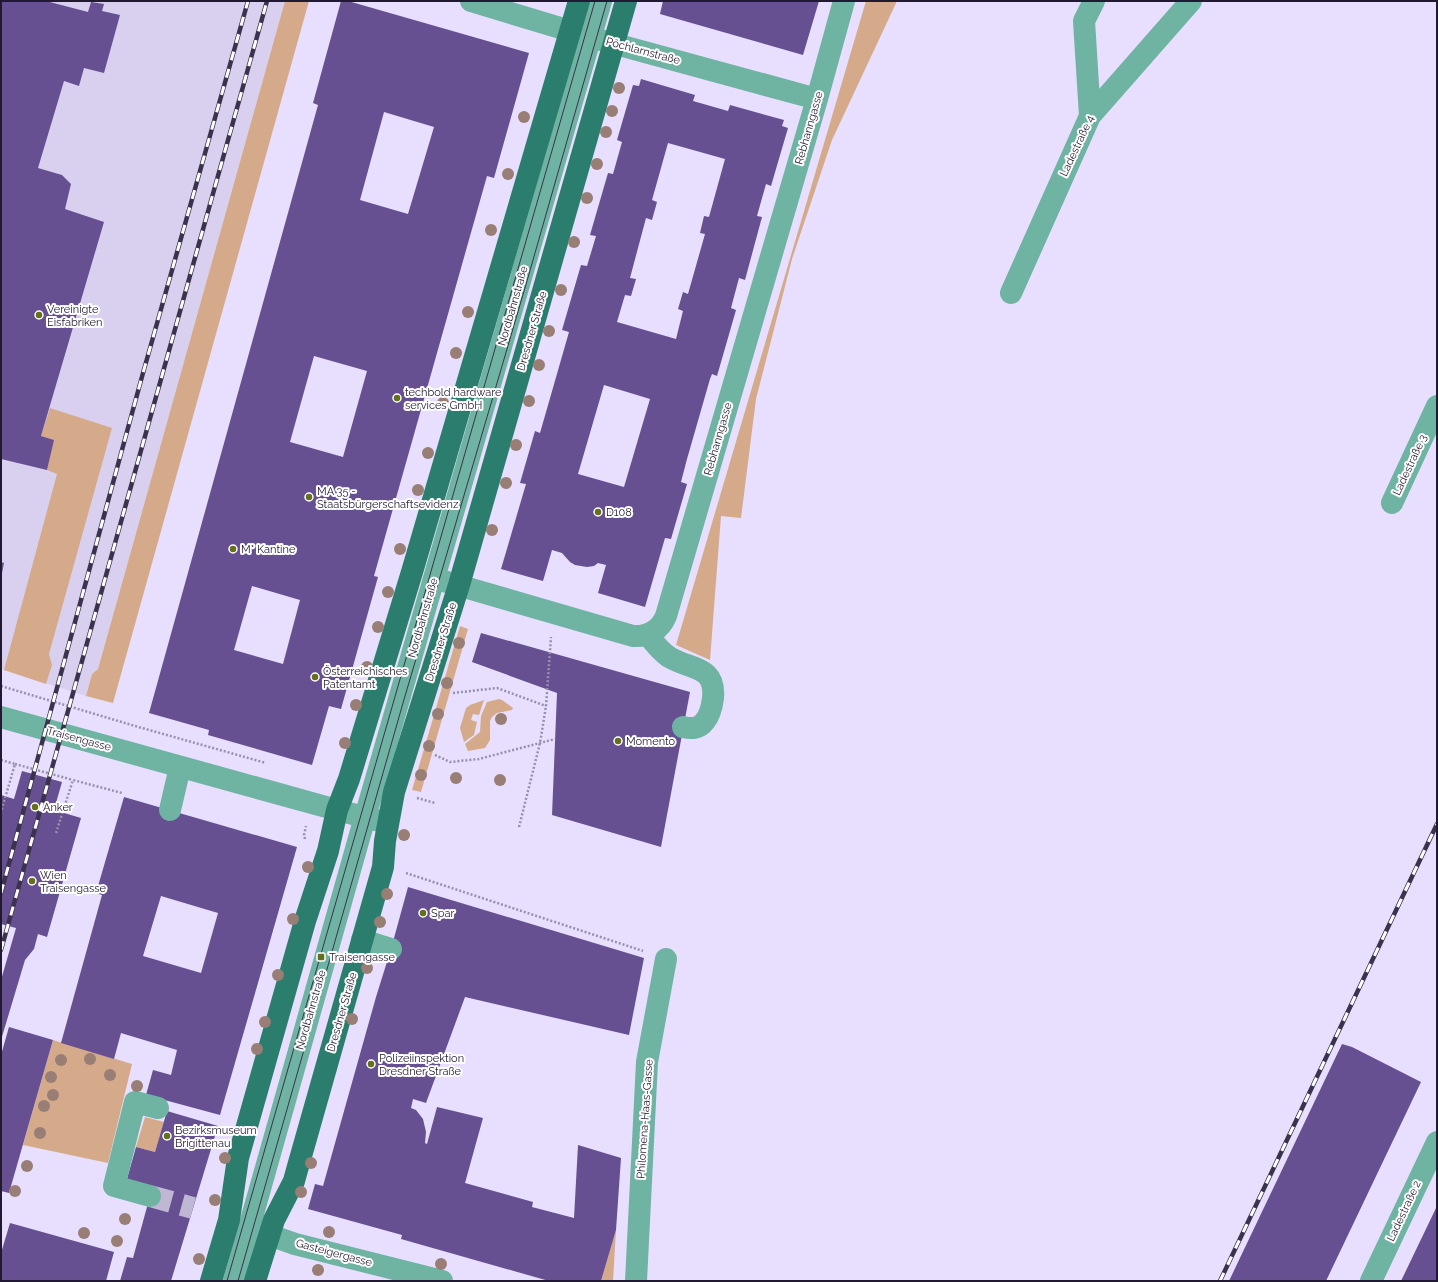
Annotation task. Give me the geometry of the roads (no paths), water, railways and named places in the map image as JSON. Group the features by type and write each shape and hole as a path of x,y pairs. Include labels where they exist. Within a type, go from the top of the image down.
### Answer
{"main road":[{"path":"211,1281 228,1220 238,1158 304,922 328,851 337,810 349,779 412,572 578,1"},
{"name":"Dresdner Straße","path":"255,1281 259,1231 274,1220 298,1170 383,867 385,841 394,792 459,585 626,1"}],"street":[{"name":"Pöchlarnstraße","path":"470,1 590,37 817,99"},
{"name":"Nordbahnstraße","path":"234,1281 259,1231 365,817 601,1"},
{"name":"Rebhanngasse","path":"648,635 659,627 666,616 817,99 844,1"},
{"path":"1090,116 1084,21 1094,1"},
{"name":"Ladestraße 4","path":"1011,293 1090,116 1191,1"},
{"name":"Ladestraße 3","path":"1392,502 1437,406"},
{"path":"412,572 633,636 648,635 661,651 671,658 702,670 711,680 713,692 710,713 707,719 700,727 684,727"},
{"name":"Traisengasse","path":"1,717 389,823"},
{"path":"170,810 180,766"},
{"path":"362,940 391,949"},
{"name":"Philomena-Haas-Gasse","path":"636,1281 647,1062 666,959"},
{"path":"150,1196 114,1186 135,1102 158,1108"},
{"name":"Ladestraße 2","path":"1371,1281 1437,1142"},
{"name":"Gasteigergasse","path":"228,1220 296,1244 442,1281"}],"tunnel":[{"path":"150,1196 193,1208"}],"tram line":[{"path":"227,1281 595,1"},
{"path":"238,1281 403,703 527,281 607,1"}],"railway":[{"path":"1,893 143,373 248,1"},
{"path":"1,950 267,1"},
{"path":"1220,1281 1437,824"}],"place":[{"name":"Vereinigte Eisfabriken","path":"39,315"},
{"name":"techbold hardware services GmbH","path":"397,398"},
{"name":"MA 35 - Staatsbürgerschaftsevidenz","path":"309,497"},
{"name":"D108","path":"598,512"},
{"name":"M* Kantine","path":"233,549"},
{"name":"Österreichisches Patentamt","path":"315,677"},
{"name":"Momento","path":"618,741"},
{"name":"Anker","path":"35,807"},
{"name":"Wien Traisengasse","path":"32,881"},
{"name":"Spar","path":"423,913"},
{"name":"Traisengasse","path":"321,957"},
{"name":"Polizeiinspektion Dresdner Straße","path":"371,1064"},
{"name":"Bezirksmuseum Brigittenau","path":"167,1136"}]}
